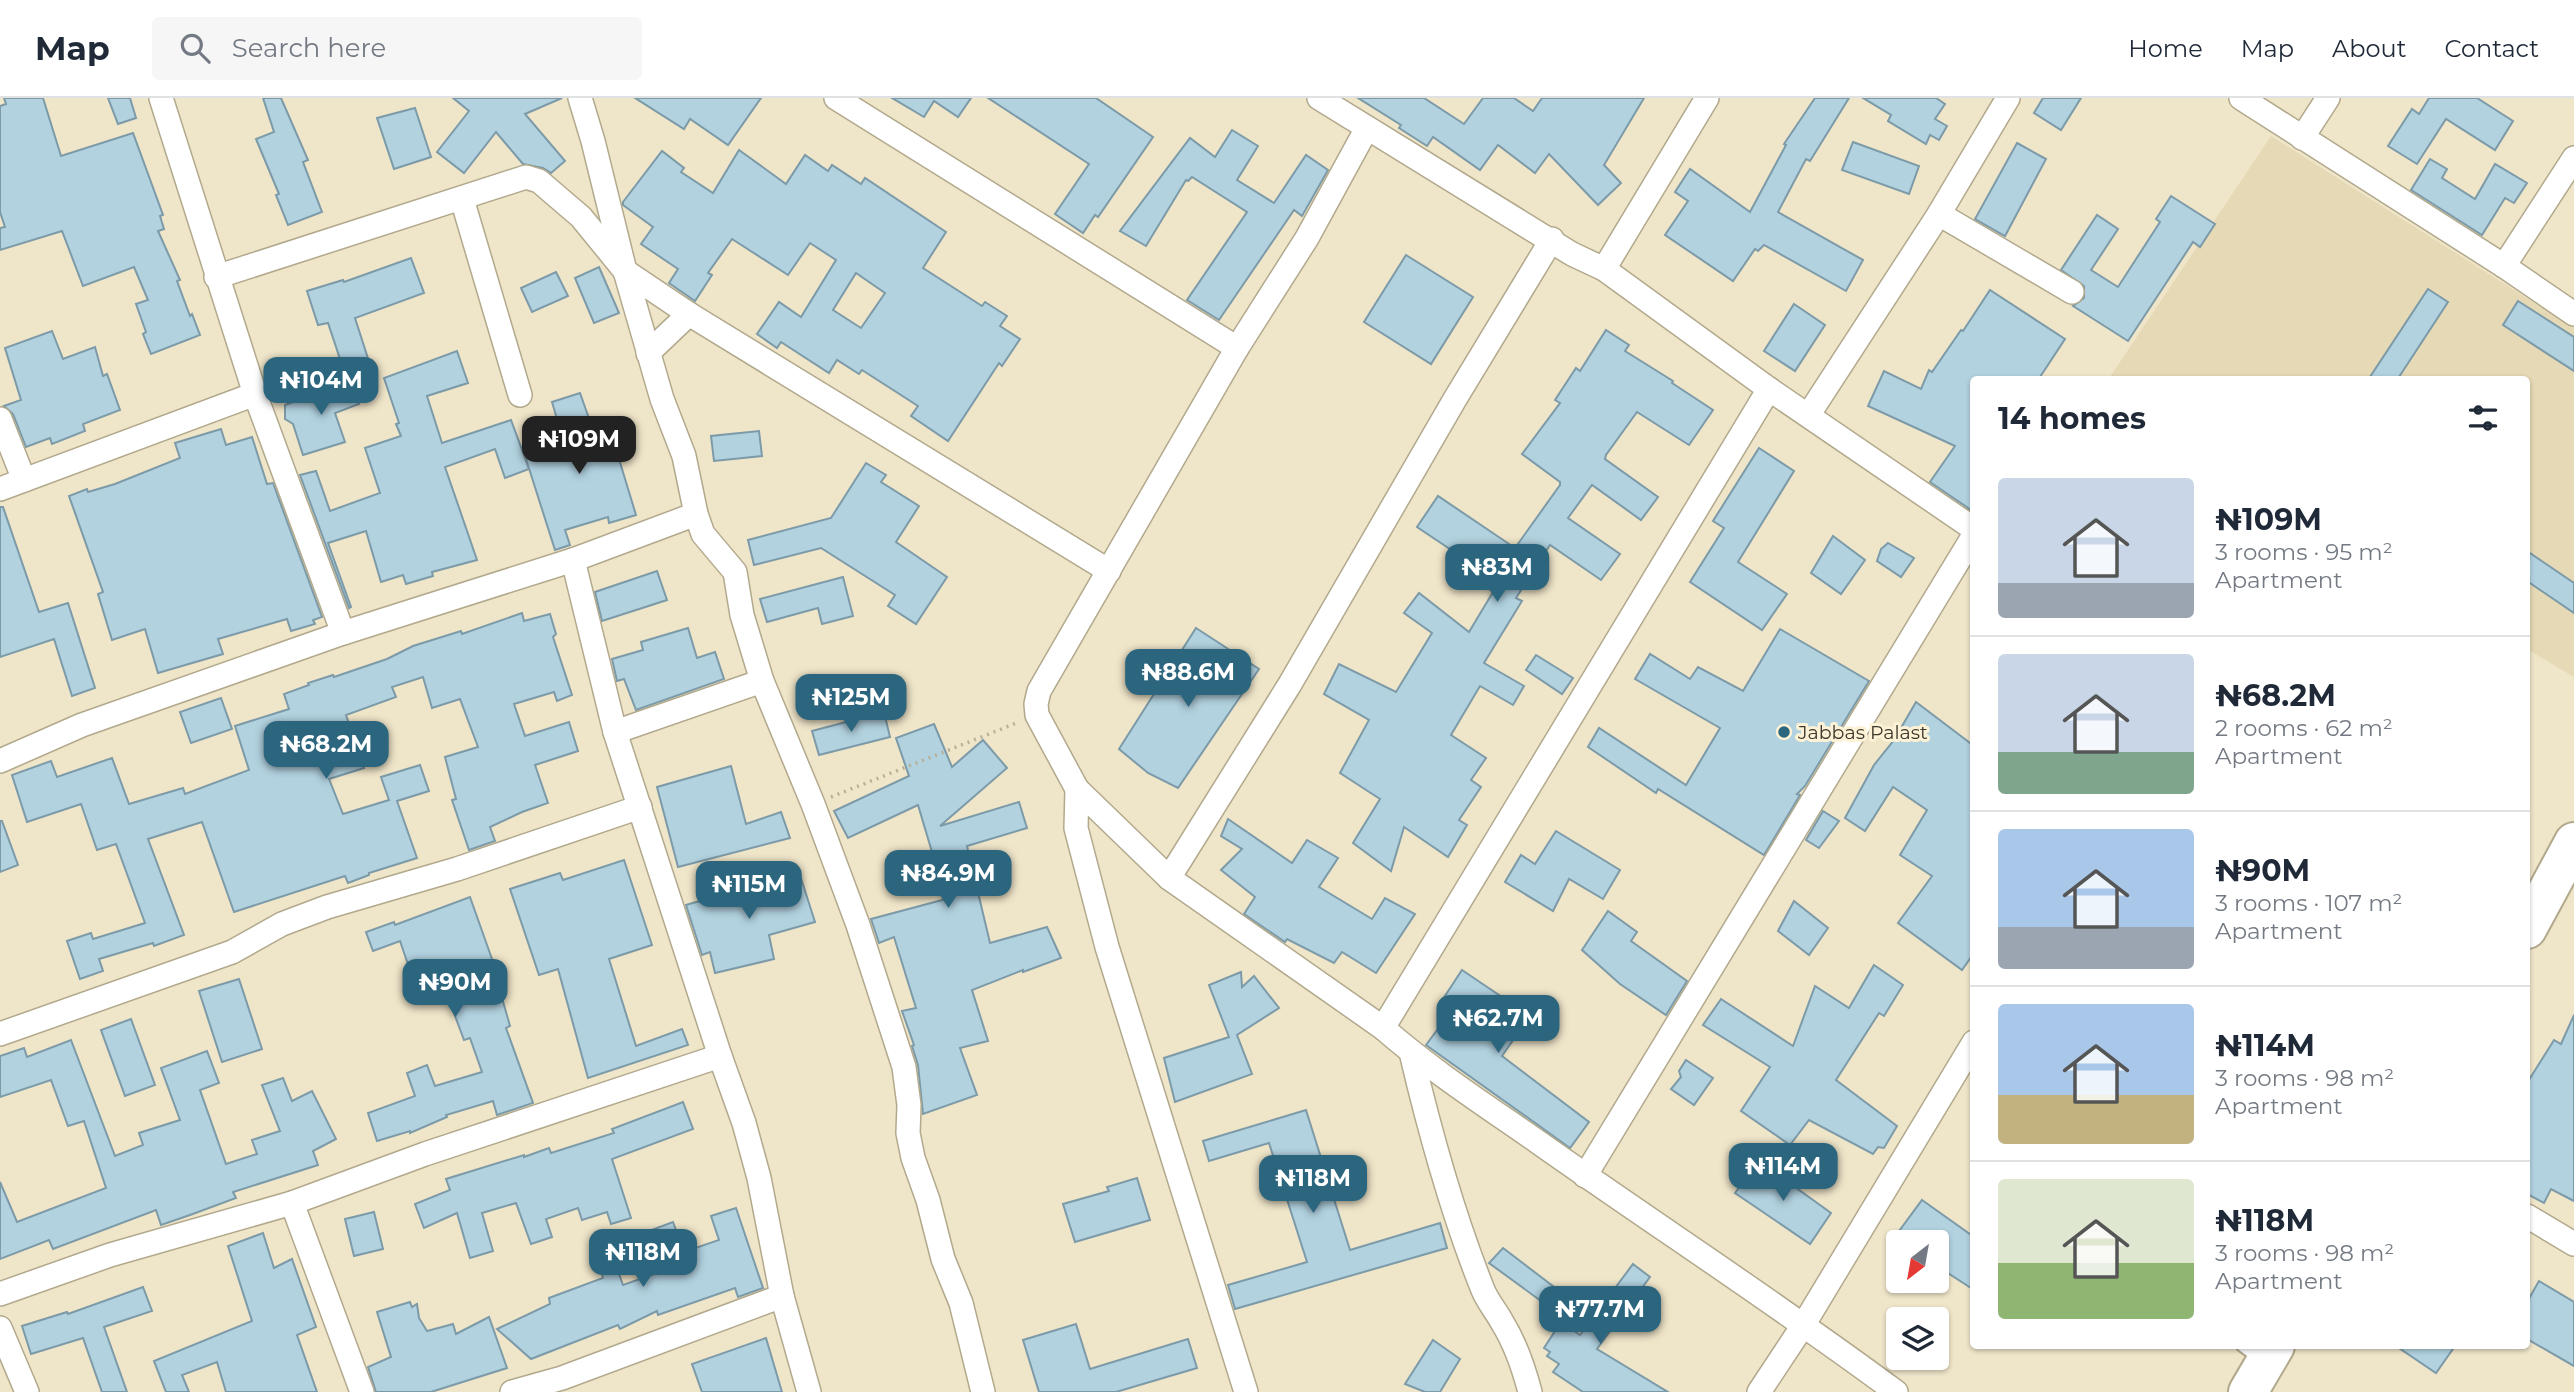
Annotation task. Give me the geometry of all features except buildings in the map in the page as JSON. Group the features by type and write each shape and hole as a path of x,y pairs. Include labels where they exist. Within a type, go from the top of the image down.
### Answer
{"highway":[{"path":"2530,923 2574,842"}],"street":[{"path":"160,98 255,394 343,633"},
{"path":"580,98 648,353 684,456 696,514 703,534 735,572 742,615 762,681 813,804 858,925 904,1068 909,1105 908,1133 913,1158 928,1200 943,1259 961,1303 983,1392"},
{"path":"836,98 1237,348"},
{"path":"1319,98 1552,239 1572,254 1604,269 1769,389 1970,525"},
{"path":"1604,269 1707,98"},
{"path":"1809,414 1939,214 2008,98"},
{"path":"2241,98 2504,266 2574,314"},
{"path":"2302,138 2328,98"},
{"path":"1367,128 1307,238 1237,348 1039,691 1037,715 1077,789 1169,878 1383,1028 1411,1052 1585,1176 1804,1324 1896,1392"},
{"path":"2504,266 2574,158"},
{"path":"216,277 526,177 539,181 581,217 625,271 689,314 1109,571"},
{"path":"462,199 520,396"},
{"path":"1939,214 2072,292"},
{"path":"1169,878 1290,684 1455,398 1552,239"},
{"path":"648,353 689,314"},
{"path":"1383,1028 1769,389"},
{"path":"0,489 255,394"},
{"path":"0,419 24,480"},
{"path":"0,761 82,726 343,633 573,560 696,514"},
{"path":"1585,1176 1970,543"},
{"path":"573,560 615,732 744,1123 782,1296 809,1392"},
{"path":"615,732 762,681"},
{"path":"1077,789 1076,828 1107,947 1246,1392"},
{"path":"0,1034 232,952 282,924 327,907 457,869 640,807"},
{"path":"1759,1392 1804,1324 1970,1049"},
{"path":"1411,1052 1429,1130 1469,1255 1487,1300 1515,1347 1530,1392"},
{"path":"0,1294 110,1255 292,1203 425,1154 720,1056"},
{"path":"292,1203 362,1392"},
{"path":"2530,1218 2574,1244"},
{"path":"512,1392 562,1378 782,1296"},
{"path":"0,1328 27,1392"}],"path":[{"path":"813,804 1037,715"}],"shaded area":[{"path":"2271,136 2574,328 2574,677 2530,651 2530,376 2111,376"}],"place":[{"name":"Jabbas Palast","path":"1784,732"}]}
